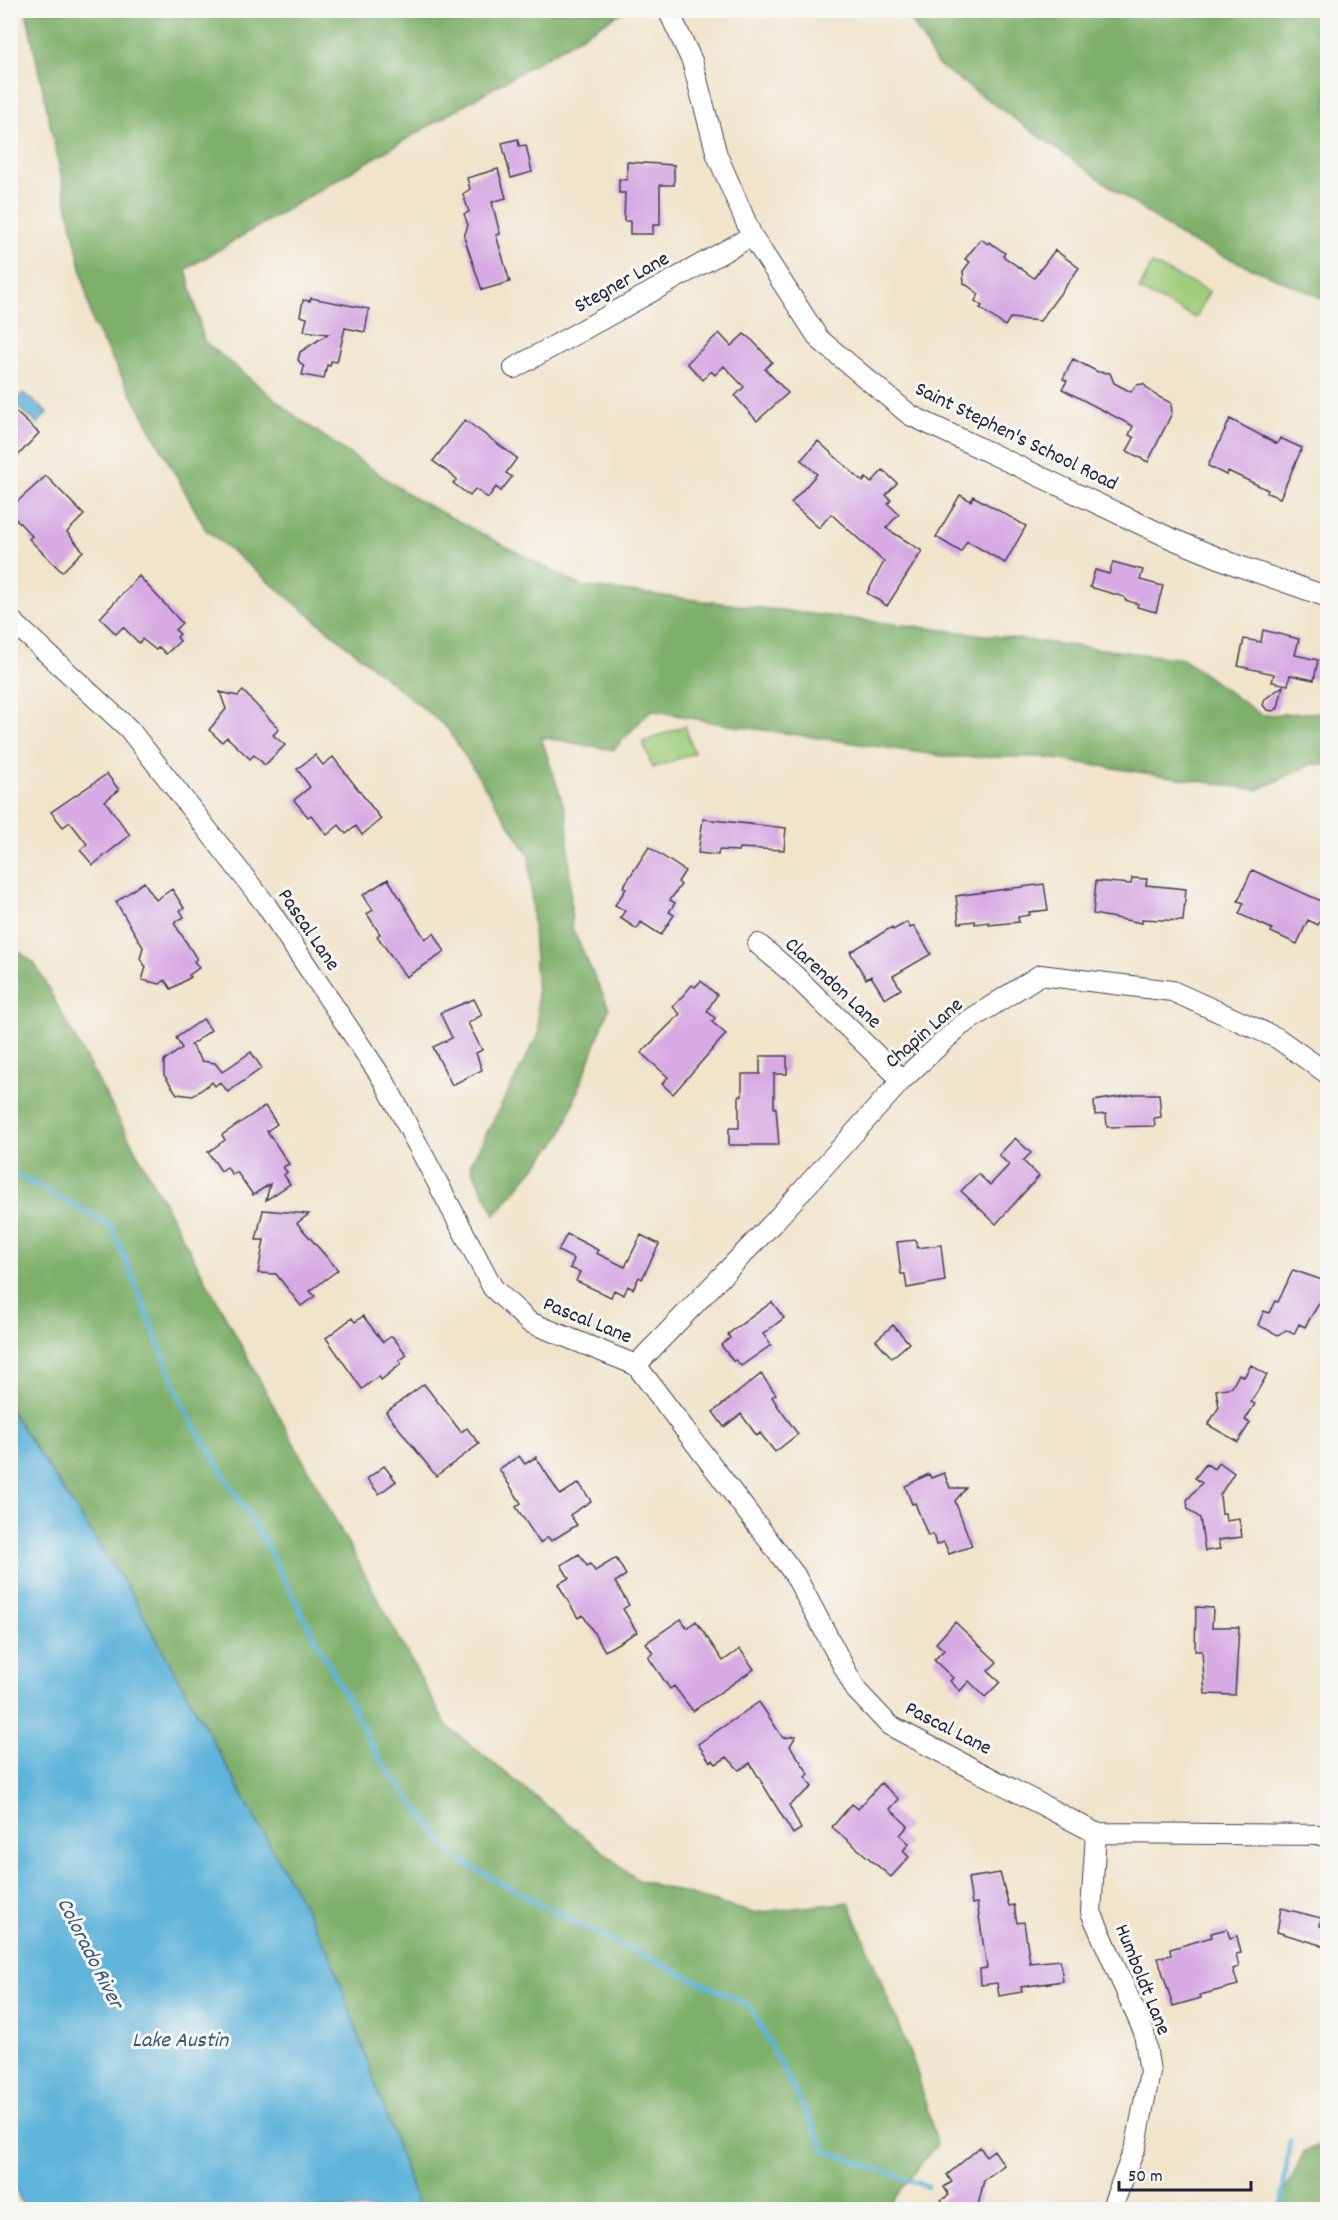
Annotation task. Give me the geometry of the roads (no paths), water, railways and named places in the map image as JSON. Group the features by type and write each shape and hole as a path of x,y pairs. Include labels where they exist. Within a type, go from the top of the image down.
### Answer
{"street":[{"name":"Saint Stephen's School Road","path":"668,10 692,61 717,155 752,236 819,339 910,415 1170,538 1236,565 1328,597"},
{"name":"Stegner Lane","path":"514,368 752,236"},
{"name":"Pascal Lane","path":"10,619 129,729 266,905 384,1082 493,1288 529,1323 636,1365 795,1575 856,1690 889,1725 1096,1833 1328,1835"},
{"name":"Clarendon Lane","path":"758,944 902,1080"},
{"name":"Chapin Lane","path":"636,1365 772,1224 902,1080 960,1026 1040,975 1172,990 1277,1038 1328,1074"},
{"name":"Humboldt Lane","path":"1096,1833 1092,1912 1144,2032 1150,2072 1136,2145 1111,2210"}],"water":[{"path":"23,393 47,412 38,424 14,404"},
{"name":"Lake Austin","path":"11,1411 131,1593 330,1954 419,2209 24,2209 10,2174"}],"waterway":[{"path":"10,1171 112,1226 186,1412 263,1539 378,1757 454,1857 583,1927 750,2006 826,2151 928,2187"},
{"path":"1286,2210 1282,2200 1290,2140"}],"water label":[{"name":"Colorado River","path":"92,1952"}]}
